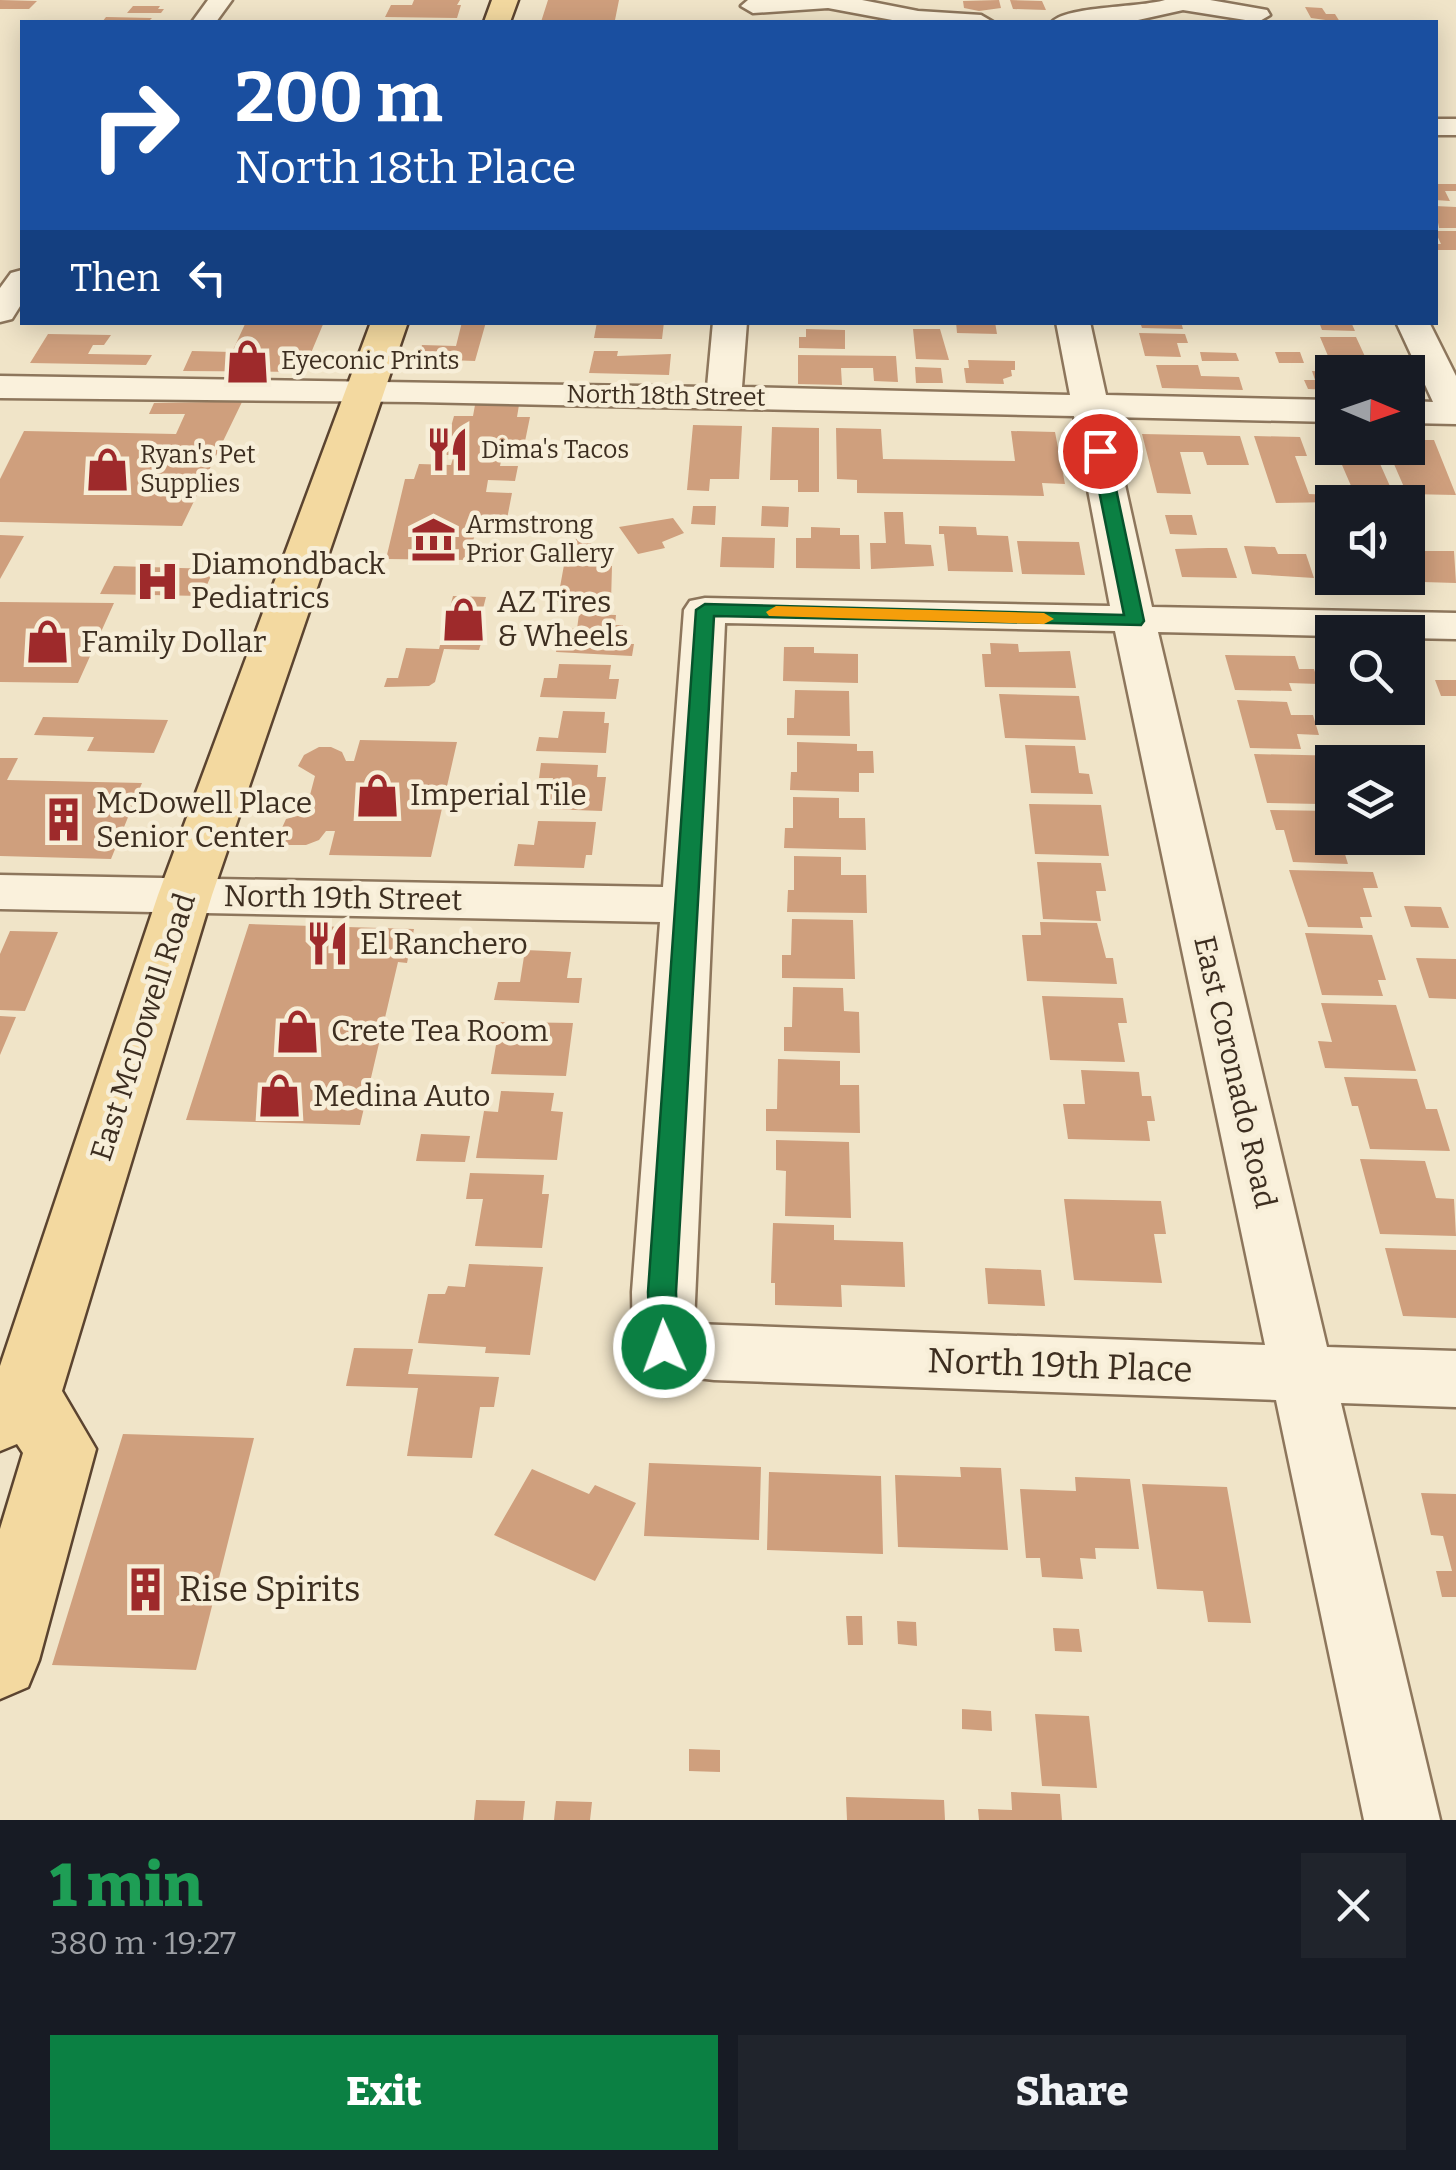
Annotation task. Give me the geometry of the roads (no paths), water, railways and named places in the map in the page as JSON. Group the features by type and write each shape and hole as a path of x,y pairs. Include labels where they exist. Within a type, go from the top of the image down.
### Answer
{"main road":[{"name":"East McDowell Road","path":"0,1660 60,1449 12,1407 185,895 389,325"}],"street":[{"path":"753,10 826,1 949,20"},
{"path":"1092,20 1120,18 1186,2 1257,12"},
{"path":"0,312 20,283"},
{"path":"724,397 730,325"},
{"name":"East Coronado Road","path":"1074,325 1134,621 1402,1820"},
{"path":"1413,325 1456,412 1425,412"},
{"name":"North 18th Street","path":"0,387 1315,411"},
{"path":"685,906 705,610 1456,626"},
{"name":"North 19th Street","path":"0,892 685,906"},
{"name":"North 19th Place","path":"685,906 662,1292 664,1347 714,1353 1456,1379"}],"place":[{"name":"Eyeconic Prints","path":"248,361"},
{"name":"Dima's Tacos","path":"448,450"},
{"name":"Ryan's Pet Supplies","path":"107,469"},
{"name":"Armstrong Prior Gallery","path":"433,539"},
{"name":"Diamondback Pediatrics","path":"158,581"},
{"name":"AZ Tires & Wheels","path":"464,619"},
{"name":"Family Dollar","path":"48,642"},
{"name":"Imperial Tile","path":"377,795"},
{"name":"McDowell Place Senior Center","path":"63,820"},
{"name":"El Ranchero","path":"327,944"},
{"name":"Crete Tea Room","path":"298,1031"},
{"name":"Medina Auto","path":"280,1096"},
{"name":"Rise Spirits","path":"146,1589"}]}
